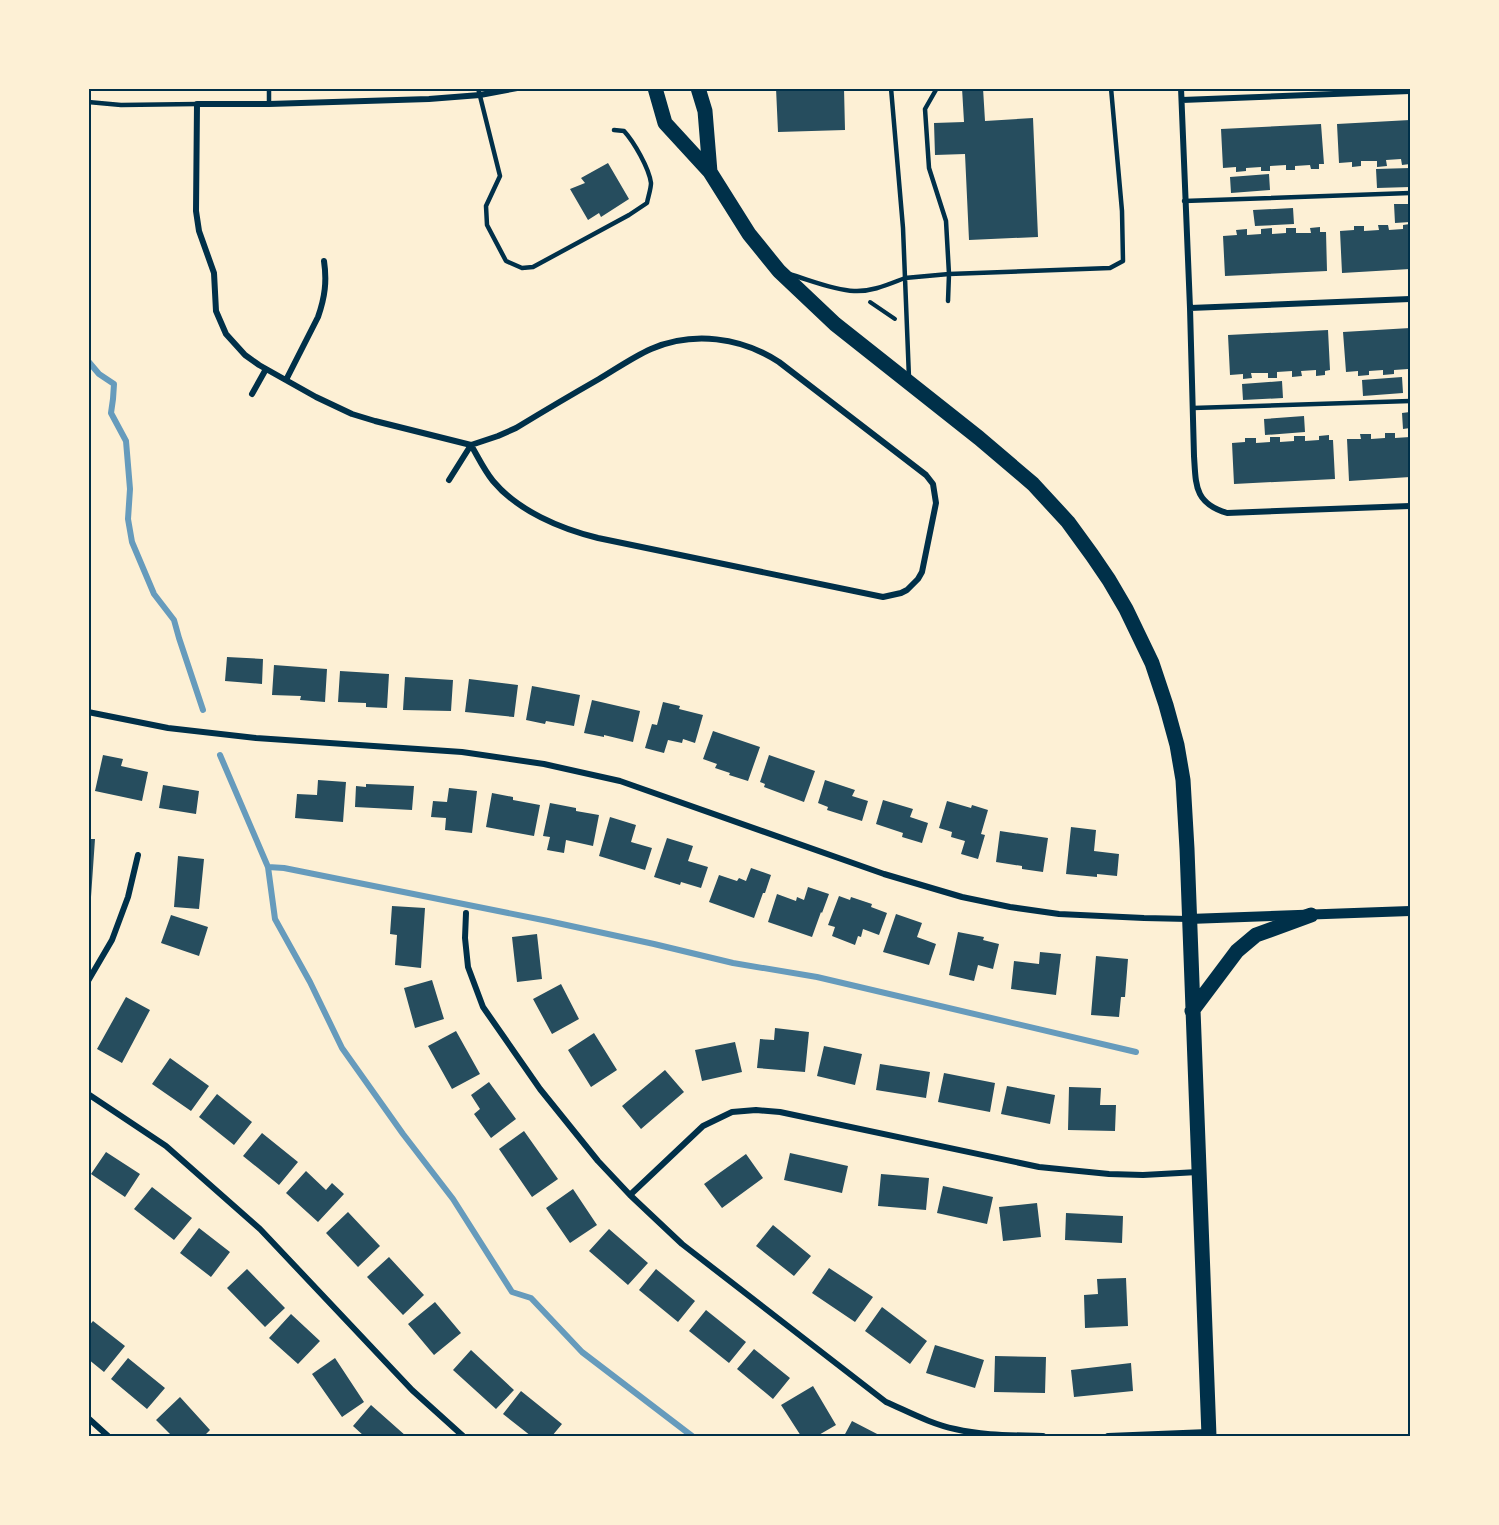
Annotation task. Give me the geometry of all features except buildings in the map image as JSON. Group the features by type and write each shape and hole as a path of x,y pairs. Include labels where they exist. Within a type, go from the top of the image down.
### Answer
{"main road":[{"path":"655,88 665,123 710,172 748,234 779,271 835,324 979,438 1033,484 1068,522 1109,580 1152,663 1167,705 1183,780 1209,1434"},
{"path":"698,88 705,111 710,172"},
{"path":"1192,1011 1237,951 1256,935 1311,915"}],"street":[{"path":"471,445 488,474 501,489 534,513 565,528 614,542 876,596 901,593 918,579 924,564 936,509 935,490 926,475 779,362 746,345 712,339 686,340 653,348 516,428 471,445 363,418 329,404 266,369 245,355 232,342 216,311 214,273 197,218 197,104 429,99 517,88"},
{"path":"1181,88 1196,480 1200,494 1206,504 1227,513 1410,506"},
{"path":"1182,100 1319,92 1410,91"},
{"path":"286,380 322,307 326,288 324,261"},
{"path":"1190,308 1410,299"},
{"path":"252,394 266,369"},
{"path":"449,480 471,445"},
{"path":"88,712 168,728 255,738 462,752 544,764 620,781 884,874 962,897 1010,908 1059,914 1189,919 1410,911"},
{"path":"88,981 112,940 128,897 138,855"},
{"path":"466,913 465,938 468,967 483,1007 540,1089 598,1161 682,1245 886,1402 954,1429 987,1434 1043,1437"},
{"path":"88,1094 166,1146 260,1229 412,1390 463,1437"},
{"path":"630,1195 703,1126 732,1112 756,1110 780,1112 1039,1167 1109,1174 1199,1172"},
{"path":"88,1418 108,1437"},
{"path":"1108,1437 1209,1434"}],"lane":[{"path":"269,88 269,104"},
{"path":"891,88 903,228 909,383"},
{"path":"936,88 925,109 928,168 946,221 948,301"},
{"path":"779,271 835,288 856,291 881,287 905,278 949,274 1110,268 1123,261 1122,211 1111,88"},
{"path":"479,92 500,176 486,206 486,225 506,261 522,268 533,267 630,215 647,203 651,184 644,164 634,142 624,131 614,130"},
{"path":"88,102 120,105 197,104"},
{"path":"1184,201 1410,193"},
{"path":"1193,408 1410,401"}],"path":[{"path":"870,302 895,319"}],"waterway":[{"path":"88,361 99,374 114,384 111,413 126,441 130,489 128,519 132,542 154,594 174,620 203,710"},
{"path":"220,755 268,867 275,919 310,982 342,1048 453,1199 512,1292 531,1298 582,1352 692,1436"},
{"path":"268,867 284,868 548,921 733,963 817,977 1136,1052"}]}
